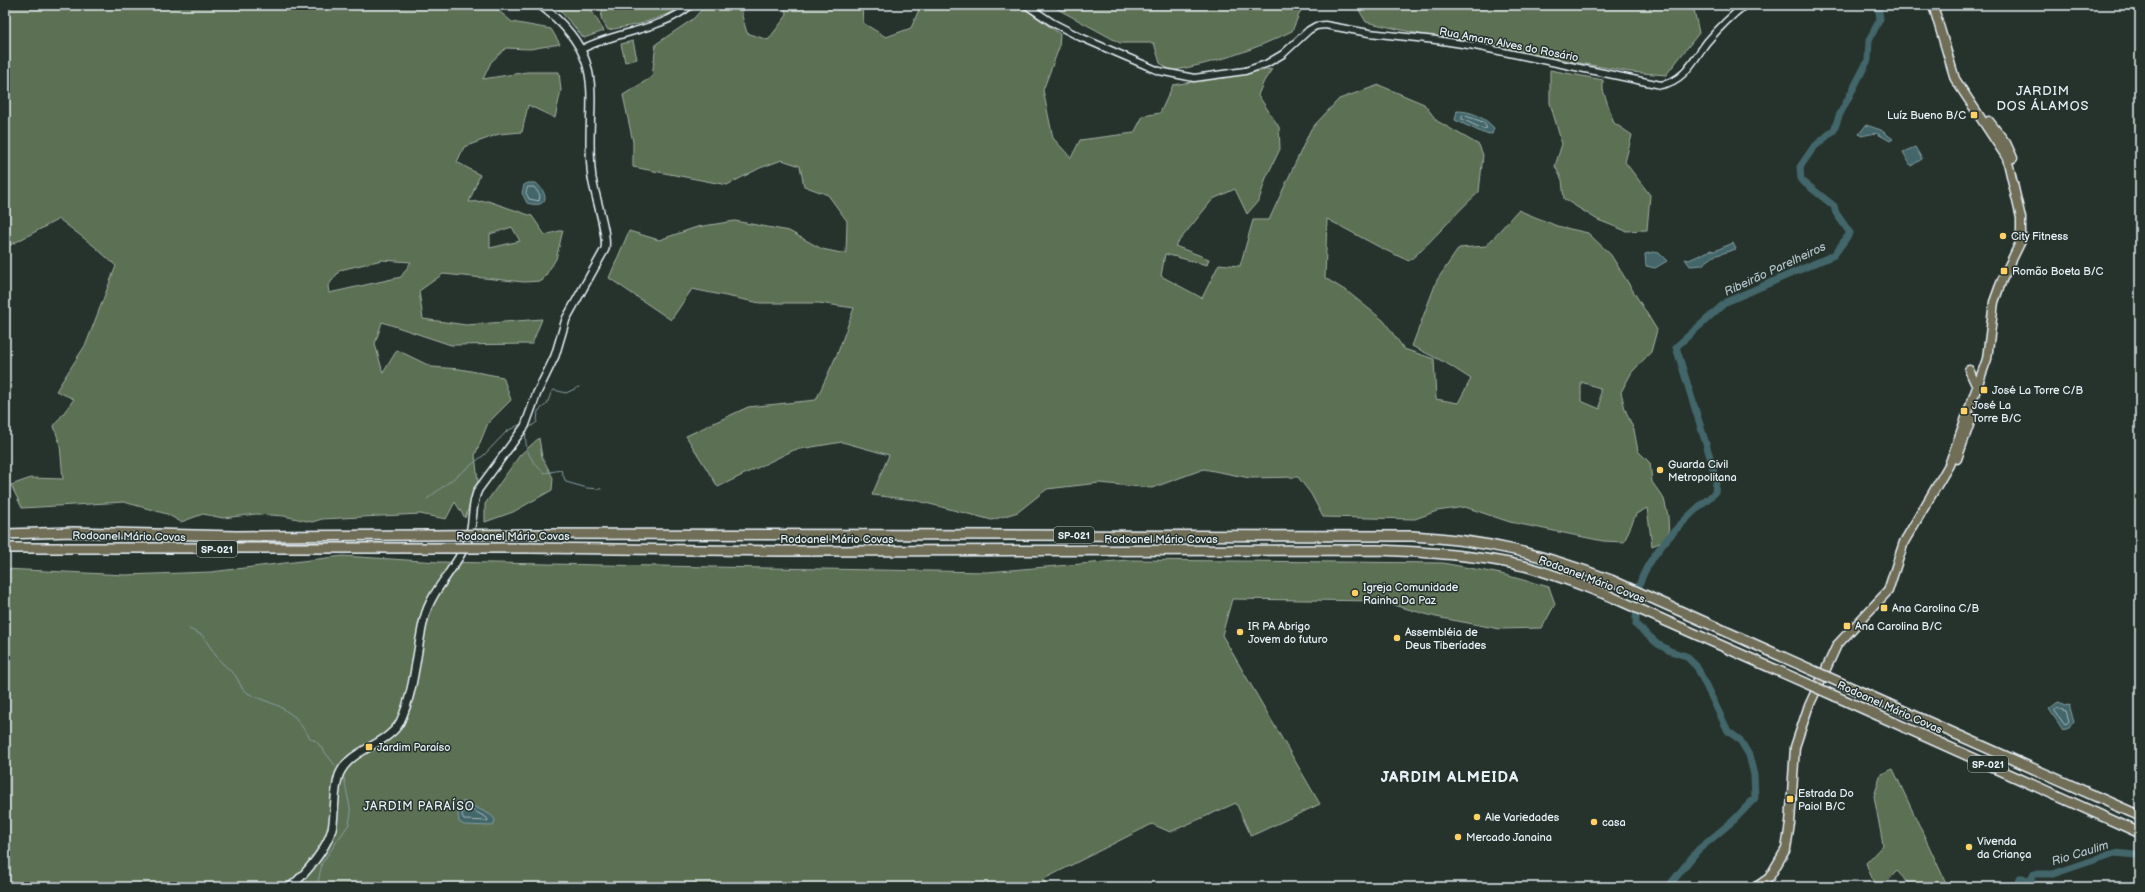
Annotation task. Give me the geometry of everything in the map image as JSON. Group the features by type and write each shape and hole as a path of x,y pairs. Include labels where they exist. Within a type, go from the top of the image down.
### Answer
{"highway":[{"name":"Rodoanel Mário Covas","path":"5,534 73,532 236,536 532,534 1412,536 1488,543 1528,552 1611,580 2140,816"},
{"name":"Rodoanel Mário Covas","path":"5,548 530,548 773,551 1377,550 1430,552 1488,559 1525,566 1605,594 2140,833"}],"main road":[{"path":"290,887 316,859 330,836 333,825 338,779 344,768 355,756 391,732 400,722 411,686 424,617 437,591 467,542 472,526 474,497 524,426 537,393 554,360 566,319 605,249 606,237 595,195 592,172 591,86 582,49 563,24 540,5"},
{"path":"1756,887 1769,878 1782,858 1786,848 1796,737 1820,681 1843,637 1873,609 1888,591 1904,542 1950,465 1990,348 1994,302 2002,280 2021,241 2021,218 2007,158 1955,79 1934,5"},
{"path":"1763,887 1778,872 1792,845 1800,751 1804,731 1842,647 1850,636 1887,601 1893,592 1911,540 1953,467 1962,448 1993,354 2001,294 2019,256 2025,239 2025,216 2014,160 2006,143 1972,98 1956,71 1939,5"},
{"path":"1969,370 1977,387"}],"street":[{"path":"582,49 604,39 672,18 691,5"},
{"name":"Rua Amaro Alves do Rosário","path":"1026,5 1080,37 1159,71 1194,78 1245,71 1266,64 1283,54 1307,31 1316,26 1325,25 1369,33 1436,40 1475,46 1661,85 1673,82 1684,73 1711,38 1745,5"}],"green space":[{"path":"5,5 492,5 512,22 551,29 560,44 530,49 506,48 491,62 483,79 527,72 559,72 561,90 555,118 528,105 522,132 499,134 464,147 457,162 480,175 469,202 488,201 532,216 545,235 563,230 556,259 542,281 524,282 443,274 419,291 423,319 466,325 542,319 532,344 451,345 382,322 375,344 383,373 397,350 432,367 460,369 503,377 511,400 488,423 475,455 478,481 465,518 455,502 446,519 420,514 322,519 312,522 284,516 256,514 223,518 203,514 181,522 167,514 124,502 22,508 11,485 31,478 63,479 60,445 54,426 74,399 56,391 86,344 116,266 94,246 59,219 5,248","holes":["512,227 520,241 490,248 490,234","382,260 411,262 401,277 329,293 328,286 340,270"]},
{"path":"555,5 588,5 604,31 584,38"},
{"path":"688,5 688,7 640,24 608,30 601,18 603,6"},
{"path":"706,5 743,5 742,16 747,33 768,40 787,15 783,5 862,5 863,23 886,37 911,28 921,5 1019,5 1060,34 1059,48 1043,90 1053,138 1071,158 1080,140 1134,133 1143,116 1160,113 1173,85 1272,69 1264,81 1258,95 1279,127 1280,149 1266,178 1259,200 1247,214 1235,189 1213,199 1175,246 1209,259 1207,265 1165,254 1161,276 1202,298 1219,264 1240,266 1253,220 1269,220 1311,129 1339,99 1379,85 1424,104 1437,121 1479,145 1483,155 1479,192 1409,261 1327,219 1325,278 1348,292 1384,321 1404,349 1434,359 1436,399 1458,403 1471,379 1446,363 1412,346 1437,280 1459,248 1486,246 1518,210 1557,226 1588,233 1611,255 1657,330 1651,352 1632,372 1621,392 1625,409 1634,430 1638,451 1650,463 1652,482 1664,499 1668,516 1669,539 1652,546 1647,508 1636,514 1624,542 1603,541 1510,522 1465,507 1437,511 1415,519 1323,517 1311,494 1298,477 1250,478 1204,469 1152,488 1099,483 1047,489 1018,512 992,520 914,500 872,495 889,455 842,442 794,450 718,487 686,436 748,407 816,400 838,352 854,308 819,303 760,303 692,289 671,320 609,278 629,231 659,240 697,227 735,221 789,231 822,249 846,254 847,221 828,195 804,186 800,166 782,160 760,168 727,185 633,167 633,142 623,95 652,77 656,44 693,19","holes":["1581,382 1600,388 1600,409 1581,401"]},
{"path":"1050,5 1303,5 1292,31 1233,56 1171,71 1160,63 1154,43 1120,43"},
{"path":"1356,5 1693,5 1699,33 1666,75 1630,72 1429,36 1366,22"},
{"path":"633,41 637,59 625,62 621,44"},
{"path":"1550,70 1603,80 1603,90 1614,123 1632,135 1625,162 1650,195 1647,230 1626,231 1598,220 1564,199 1562,180 1555,166 1562,144 1550,103"},
{"path":"539,438 542,457 553,478 552,490 513,512 485,522 485,504 520,455"},
{"path":"343,556 438,562 987,572 1128,560 1443,563 1501,574 1549,587 1555,604 1542,628 1500,629 1436,617 1379,601 1232,599 1222,635 1320,804 1251,836 1236,803 1170,832 1152,824 1042,880 1052,887 5,887 5,569 125,575 211,572"},
{"path":"1893,769 1948,887 1912,887 1897,871 1882,886 1874,884 1866,863 1883,845 1874,796 1881,774"}],"water":[{"path":"1457,111 1472,113 1482,118 1494,128 1492,134 1483,133 1455,120"},
{"path":"1866,125 1881,130 1893,139 1890,141 1876,133 1861,136 1859,134"},
{"path":"1915,147 1922,159 1911,166 1903,152"},
{"path":"528,183 536,183 540,188 545,196 545,200 543,202 539,204 527,203 522,193 524,185"},
{"path":"1733,243 1736,249 1714,256 1702,265 1690,266 1685,259 1689,260 1711,250 1714,251"},
{"path":"1653,252 1659,253 1667,261 1655,268 1646,266 1645,254"},
{"path":"2058,702 2064,706 2069,705 2074,721 2069,728 2063,730 2049,709"},
{"path":"463,801 491,815 495,820 493,826 464,825 459,822 458,815"}],"waterway":[{"name":"Ribeirão Parelheiros","path":"1710,457 1676,347 1726,302 1834,255 1850,233 1836,213 1834,206 1801,180 1800,167 1813,148 1834,130 1839,116 1868,60 1869,40 1880,19 1878,5"},
{"path":"579,387 566,393 554,390 551,393 547,404 538,411 537,422 526,430 527,449 535,464 544,473 561,470 566,482 587,488 601,489"},
{"path":"427,499 484,455 507,431 521,424"},
{"name":"Ribeirão Parelheiros","path":"1668,887 1698,850 1734,820 1755,798 1754,775 1749,755 1740,740 1728,731 1697,667 1686,656 1670,651 1658,644 1636,625 1638,591 1645,571 1658,550 1676,529 1715,493 1716,482 1712,464"},
{"path":"189,629 202,635 219,660 236,676 243,690 253,696 279,706 295,717 311,739 316,741 335,765"},
{"path":"317,887 322,863 349,824 351,813 344,778"},
{"name":"Rio Caulim","path":"2016,887 2019,878 2023,878 2029,883 2034,874 2053,874 2115,853 2140,854"}],"place":[{"name":"Luíz Bueno B/C","path":"1974,115"},
{"name":"City Fitness","path":"2003,236"},
{"name":"Romão Boeta B/C","path":"2004,271"},
{"name":"José La Torre C/B","path":"1984,390"},
{"name":"José La Torre B/C","path":"1964,411"},
{"name":"Guarda Civil Metropolitana","path":"1660,470"},
{"name":"Igreja Comunidade Rainha Da Paz","path":"1355,593"},
{"name":"Ana Carolina C/B","path":"1884,608"},
{"name":"Ana Carolina B/C","path":"1847,626"},
{"name":"IR PA Abrigo Jovem do futuro","path":"1240,632"},
{"name":"Assembléia de Deus Tiberíades","path":"1397,638"},
{"name":"Jardim Paraíso","path":"369,747"},
{"name":"Estrada Do Paiol B/C","path":"1790,799"},
{"name":"Ale Variedades","path":"1477,817"},
{"name":"casa","path":"1594,822"},
{"name":"Mercado Janaina","path":"1458,837"},
{"name":"Vivenda da Criança","path":"1969,847"}],"district":[{"name":"JARDIM DOS ÁLAMOS","path":"2043,98"},
{"name":"JARDIM ALMEIDA","path":"1450,777"},
{"name":"JARDIM PARAÍSO","path":"419,806"}]}
